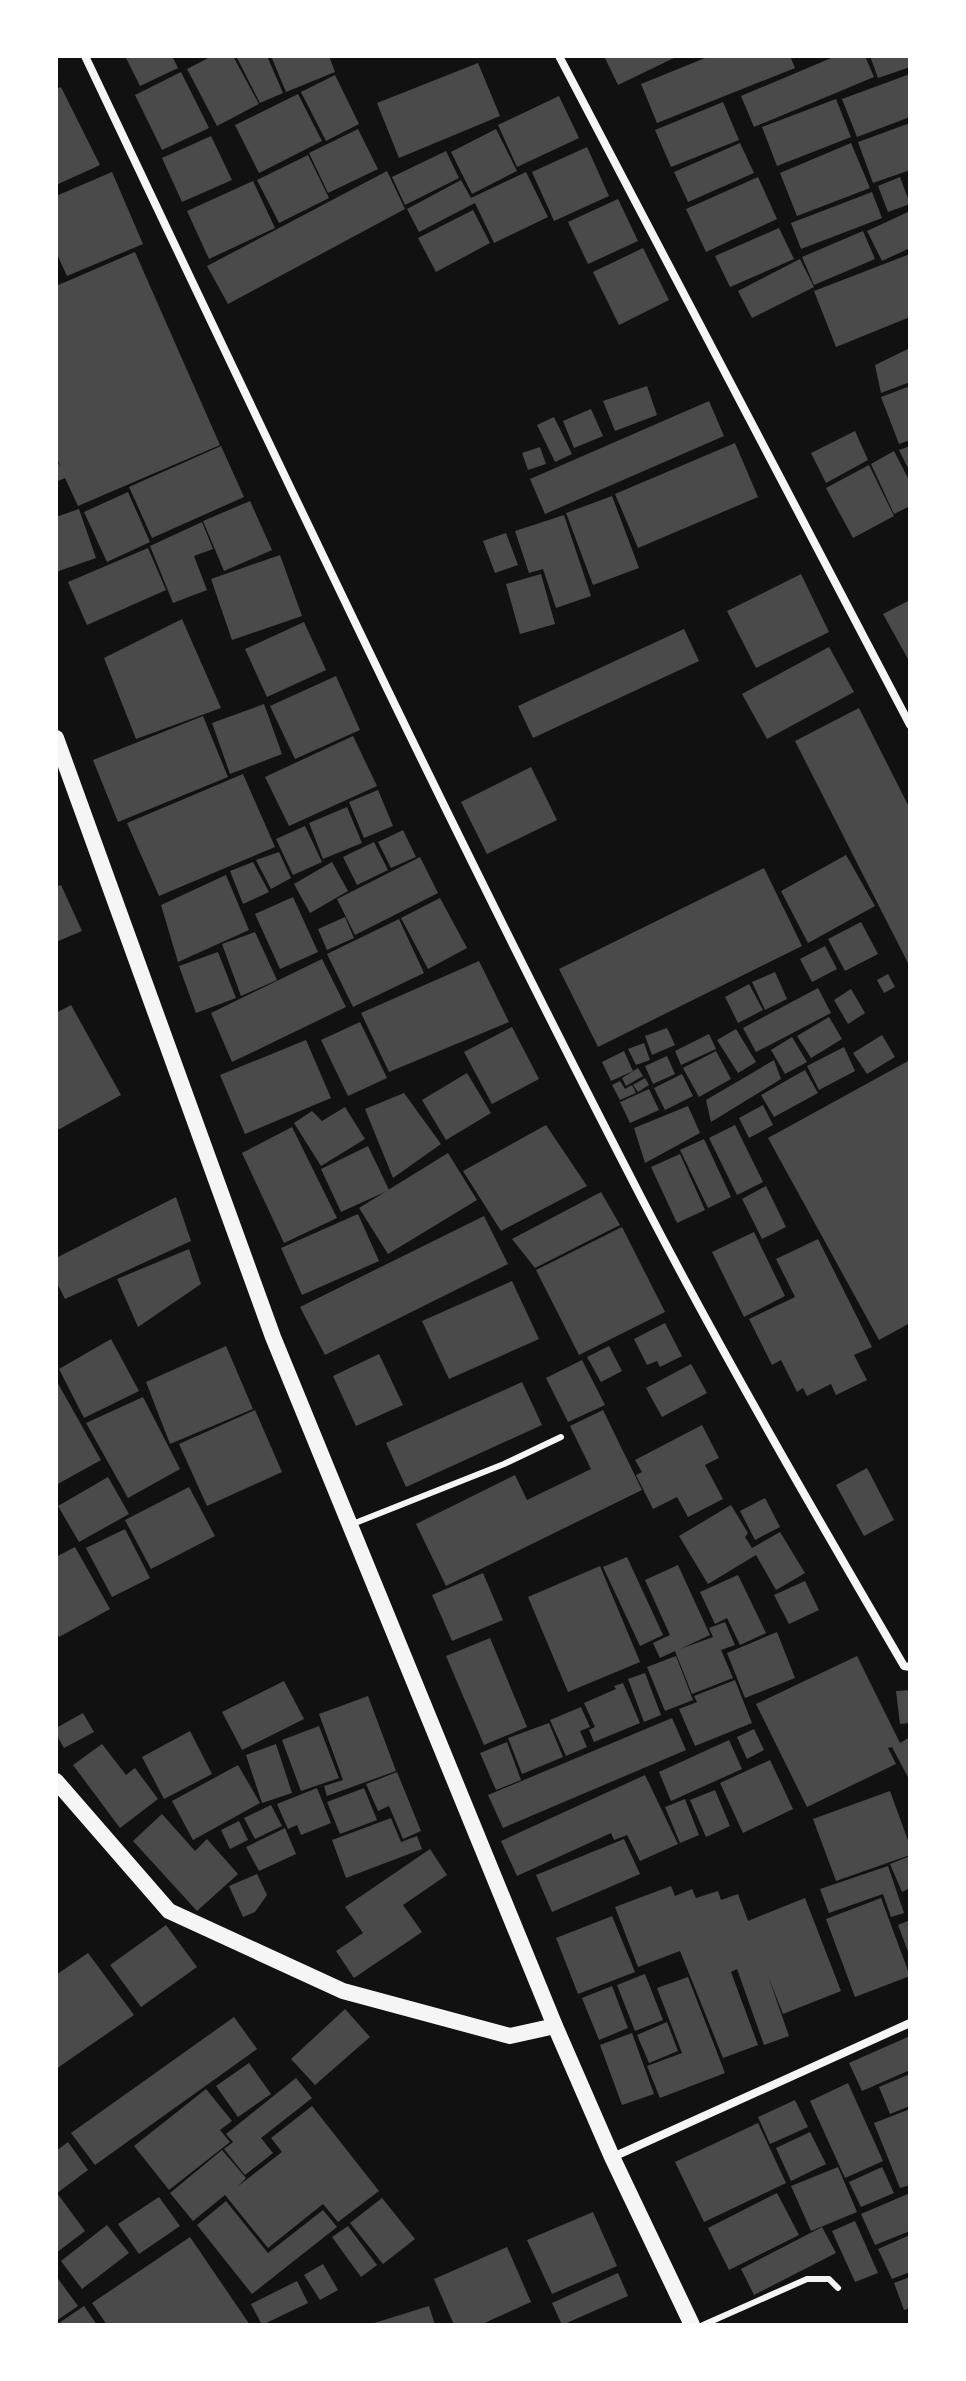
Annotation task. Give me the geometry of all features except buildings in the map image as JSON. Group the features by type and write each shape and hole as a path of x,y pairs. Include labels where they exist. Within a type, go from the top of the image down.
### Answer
{"main road":[{"path":"56,738 273,1337 555,2026 612,2157 692,2325"},
{"path":"56,1781 169,1911 343,1991 510,2036 555,2026"}],"street":[{"path":"85,56 409,737 643,1201 787,1465 904,1666 910,1667"},
{"path":"559,56 910,725"},
{"path":"612,2157 910,2023"}],"lane":[{"path":"350,1525 504,1464 561,1437"},
{"path":"703,2325 807,2279 829,2279 838,2288"}]}
